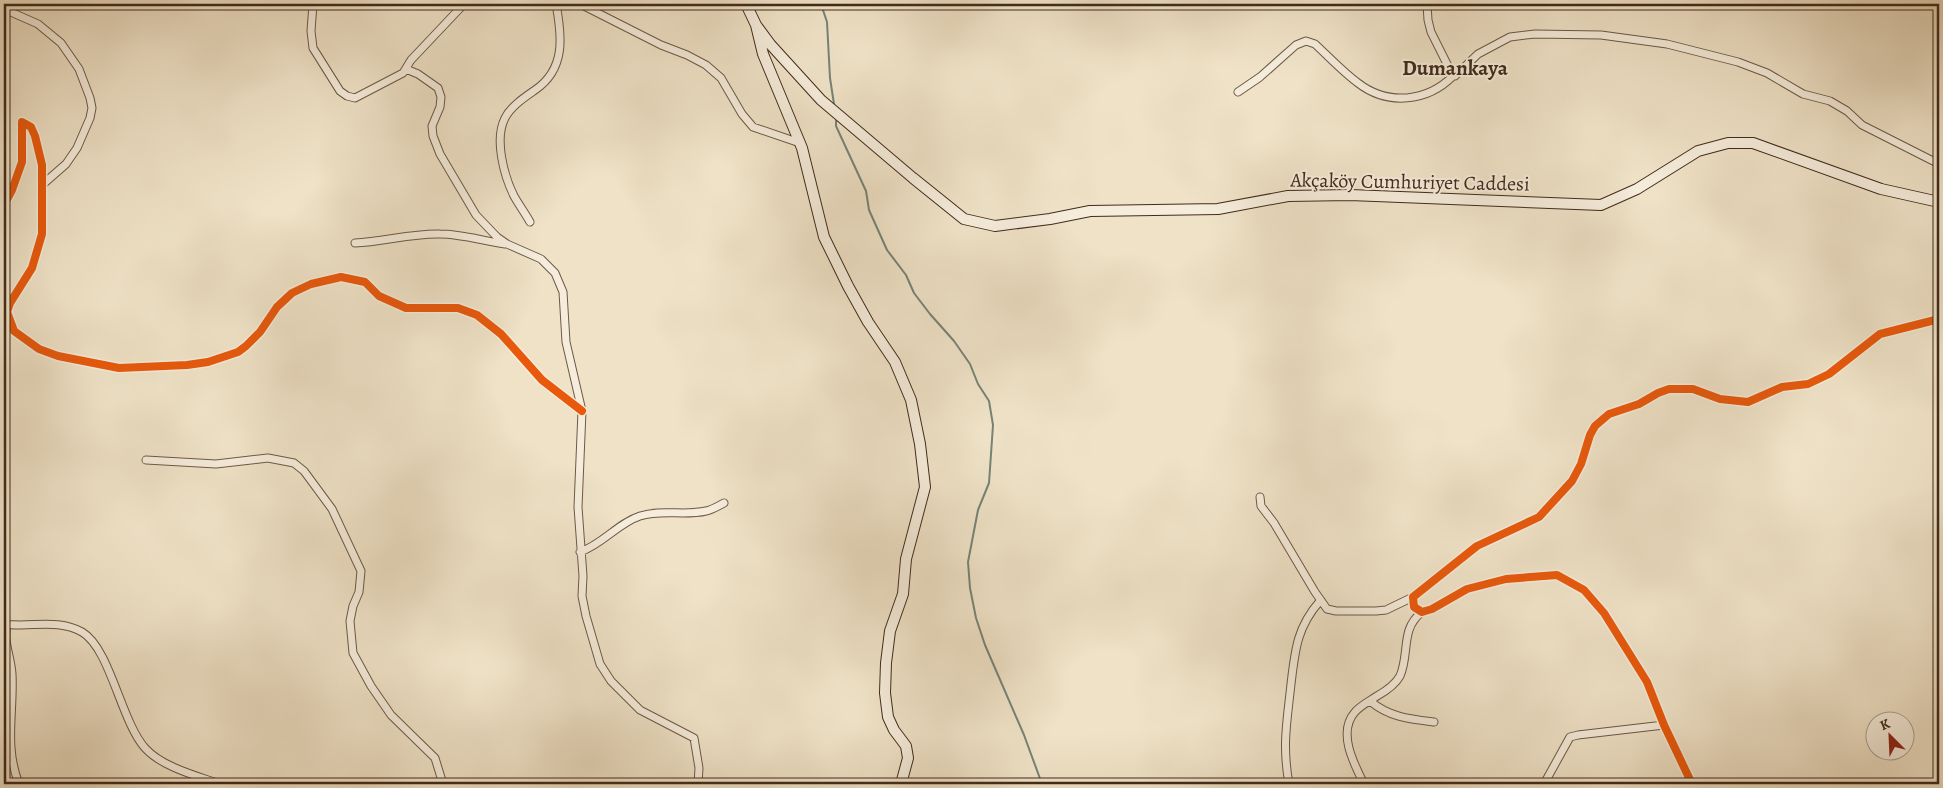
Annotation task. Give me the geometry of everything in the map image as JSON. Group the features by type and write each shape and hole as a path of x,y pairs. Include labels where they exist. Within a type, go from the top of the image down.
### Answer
{"main road":[{"path":"746,4 756,25 763,54 800,143 824,237 864,315 895,362 911,400 920,444 925,487 906,559 904,594 890,631 886,664 885,693 888,717 894,730 906,746 908,758 901,784"},
{"name":"Akçaköy Cumhuriyet Caddesi","path":"756,25 770,44 821,100 899,166 964,219 995,226 1050,219 1090,211 1218,208 1288,196 1350,195 1601,205 1637,189 1698,151 1728,143 1752,144 1881,189 1939,202"}],"street":[{"path":"313,4 311,31 313,48 340,91 347,96 355,98 404,73 411,60 464,4"},
{"path":"530,222 514,196 507,176 501,148 501,127 511,110 543,85 554,68 561,48 562,38 556,4"},
{"path":"580,4 661,45 706,65 721,78 742,114 753,126 800,143"},
{"path":"1427,4 1431,32 1453,76"},
{"path":"4,9 38,24 61,43 79,69 90,98 92,108 90,118 77,148 66,164 42,185"},
{"path":"1238,92 1260,77 1296,45 1306,40 1315,44 1359,84 1387,98 1408,99 1426,95 1443,86 1478,54 1510,37 1535,34 1601,35 1667,44 1738,62 1767,73 1803,94 1830,102 1847,112 1862,125 1939,164"},
{"path":"406,68 438,88 441,102 432,126 433,136 440,154 476,215 497,237 507,244 541,259 555,273 559,282 563,292 566,342 582,411 578,507 583,606 605,673 617,689 640,710 694,738 699,768 698,784"},
{"path":"4,205 12,190 22,162 22,122 31,127 38,145 42,165 42,234 28,278 10,303 7,312 14,331 21,338 48,353 119,368 187,365 208,362 238,352 246,346 260,332 277,307 292,293 311,284 341,277 365,282 379,296 406,308 458,308 477,315 501,334 542,380 582,411"},
{"path":"355,242 377,242 438,234 507,244"},
{"path":"1260,497 1261,506 1274,523 1320,601 1327,608 1336,611 1386,610 1413,597 1477,546 1539,517 1572,482 1581,464 1590,435 1595,426 1609,414 1639,404 1658,392 1669,389 1693,388 1720,399 1748,402 1782,387 1808,384 1829,374 1880,334 1939,319"},
{"path":"146,460 216,464 268,458 294,463 304,471 334,514 361,572 359,592 351,616 350,627 353,653 370,686 391,715 435,758 443,784"},
{"path":"580,552 598,544 622,525 639,516 669,512 706,511 724,503"},
{"path":"1364,784 1350,751 1347,732 1349,722 1354,713 1395,684 1406,656 1409,627 1414,619 1422,612 1432,609 1457,593 1476,586 1506,579 1557,575 1584,590 1598,605 1647,682 1664,725 1692,784"},
{"path":"1413,597 1414,606 1422,612"},
{"path":"1289,784 1285,756 1285,735 1295,646 1303,626 1320,601"},
{"path":"19,784 13,765 10,744 12,674 5,635 5,624 58,623 82,632 91,639 102,656 130,723 145,748 160,759 183,771 220,784"},
{"path":"1370,701 1394,716 1434,722"},
{"path":"1544,784 1570,738 1578,735 1664,725"}],"waterway":[{"path":"821,4 827,22 830,78 834,104"},
{"path":"836,121 836,126 866,191 869,210 887,250 906,275 914,293 954,341 970,364 978,384 989,401 993,425 989,483 978,510 968,562 970,588 976,618 985,645 1024,735 1042,784"}],"cycle path":[{"path":"4,205 12,190 22,162 22,122 31,127 42,165 42,234 32,268 10,303 7,312 14,331 39,349 58,356 119,368 187,365 208,362 238,352 246,346 260,332 277,307 292,293 311,284 341,277 365,282 379,296 406,308 458,308 477,315 501,334 542,380 582,411"},
{"path":"1692,784 1664,725 1647,682 1604,613 1584,590 1557,575 1506,579 1467,589 1432,609 1422,612 1414,607 1413,597 1477,546 1539,517 1572,481 1581,464 1590,435 1595,426 1609,414 1639,404 1669,389 1693,389 1720,399 1748,402 1782,387 1808,384 1829,374 1880,334 1939,319"}],"district":[{"name":"Dumankaya","path":"1455,68"}]}
